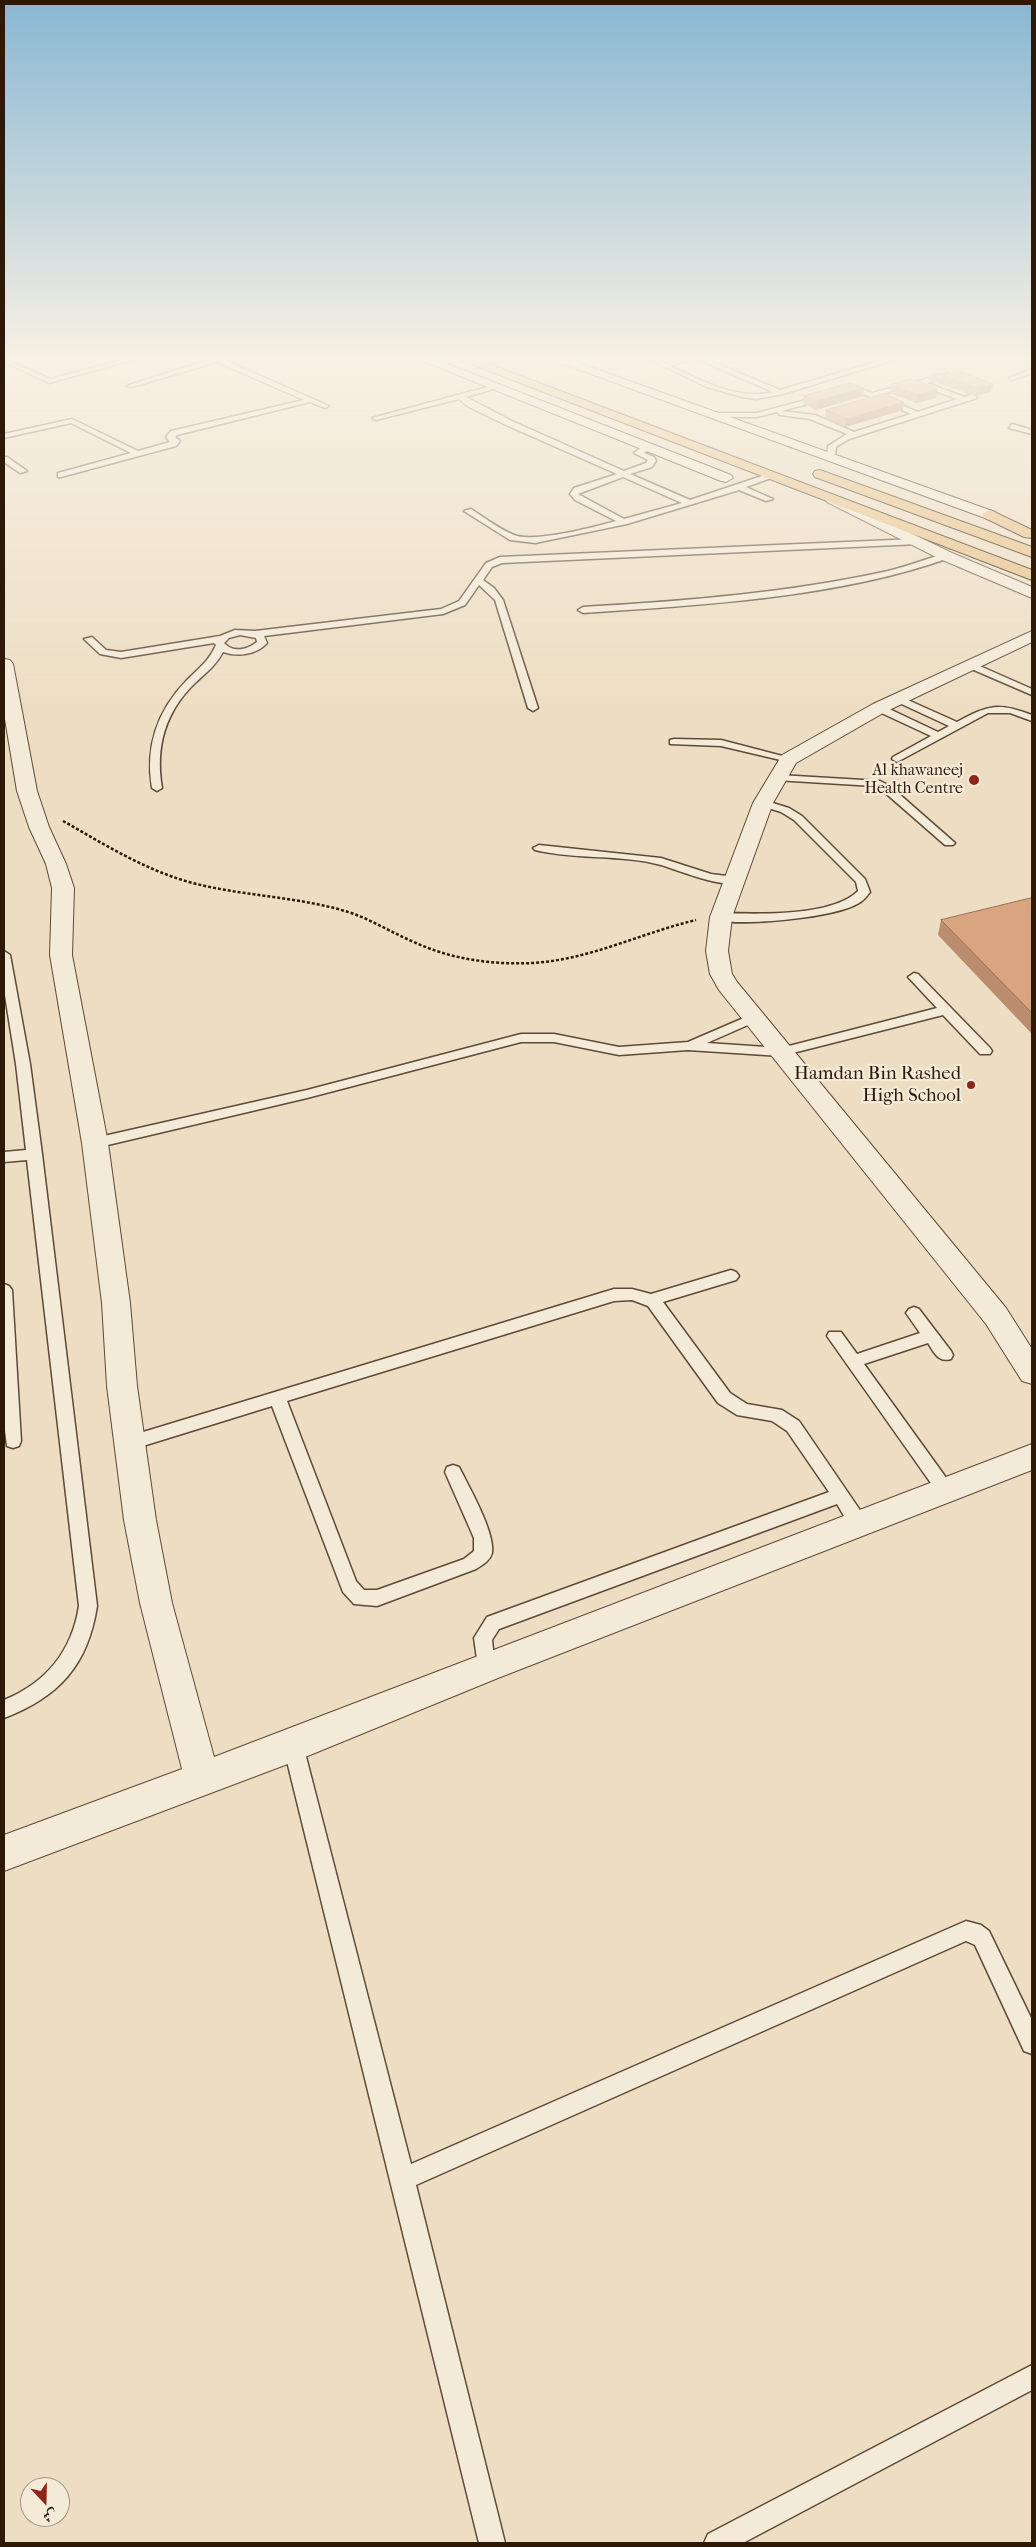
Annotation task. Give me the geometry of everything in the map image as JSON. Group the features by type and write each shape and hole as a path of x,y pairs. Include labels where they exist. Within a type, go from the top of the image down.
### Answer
{"main road":[{"path":"776,478 1032,575"},
{"path":"831,478 1032,552"},
{"path":"990,515 1032,535"}],"street":[{"path":"886,478 1032,530"},
{"path":"832,499 916,542 1032,594"},
{"path":"1030,639 888,704 784,768 763,803 721,918 717,951 721,974 727,985 996,1316 1032,1373"},
{"path":"4,664 32,809 56,864 63,888 61,955 95,1143 116,1303 122,1386 140,1520 156,1603 202,1779"},
{"path":"996,1316 1032,1348"},
{"path":"4,1853 293,1745 486,1667 1032,1457"}],"lane":[{"path":"613,478 577,490 574,494 578,498 624,522"},
{"path":"633,478 689,503"},
{"path":"468,511 512,538 523,540 567,536 689,503 766,478"},
{"path":"739,487 769,499"},
{"path":"89,639 103,652 121,655 220,643 236,633 255,634 437,613 462,603 489,565 505,560 916,542"},
{"path":"583,610 705,601 787,591 879,576 924,565 946,556"},
{"path":"479,581 491,590 499,600 533,708"},
{"path":"208,668 262,643 260,636 255,634"},
{"path":"220,643 231,651 247,651"},
{"path":"157,788 153,756 160,724 180,695 208,668 220,643"},
{"path":"970,666 1032,692"},
{"path":"888,704 957,726"},
{"path":"888,704 938,736"},
{"path":"897,759 986,710 1011,710 1032,718"},
{"path":"674,742 721,744 784,768 876,783 886,788 949,842"},
{"path":"721,918 759,918 808,912 856,901 864,892 861,881 798,818 785,810 763,803"},
{"path":"539,848 661,861 709,877 735,880"},
{"path":"4,955 24,1064 88,1606 82,1638 62,1671 28,1699 4,1709"},
{"path":"914,977 985,1051"},
{"path":"95,1143 316,1092 521,1038 554,1038 620,1050 688,1046 781,1052 945,1010"},
{"path":"688,1046 753,1018"},
{"path":"4,1157 35,1154"},
{"path":"651,1300 731,1276"},
{"path":"4,1290 13,1441"},
{"path":"130,1443 614,1295 633,1294 651,1300 658,1306 724,1398 744,1410 776,1415 793,1426 860,1524"},
{"path":"914,1313 944,1355"},
{"path":"835,1336 946,1491"},
{"path":"854,1361 931,1336"},
{"path":"277,1397 349,1586 360,1598 378,1598 470,1564 483,1554 483,1538 453,1472"},
{"path":"486,1667 483,1638 493,1623 501,1619 841,1495"},
{"path":"293,1745 403,2179 492,2543"},
{"path":"403,2179 966,1931 974,1932 982,1938 1032,2043"},
{"path":"717,2543 1032,2377"}],"path":[{"path":"32,809 58,818 122,855 171,877 231,891 293,899 338,909 372,921 435,950 481,960 533,963 578,958 663,928 721,918"}],"building":[{"path":"1032,898 1032,1013 941,920"}],"place":[{"name":"Al khawaneej Health Centre","path":"974,780"},
{"name":"Hamdan Bin Rashed High School","path":"971,1085"}]}
